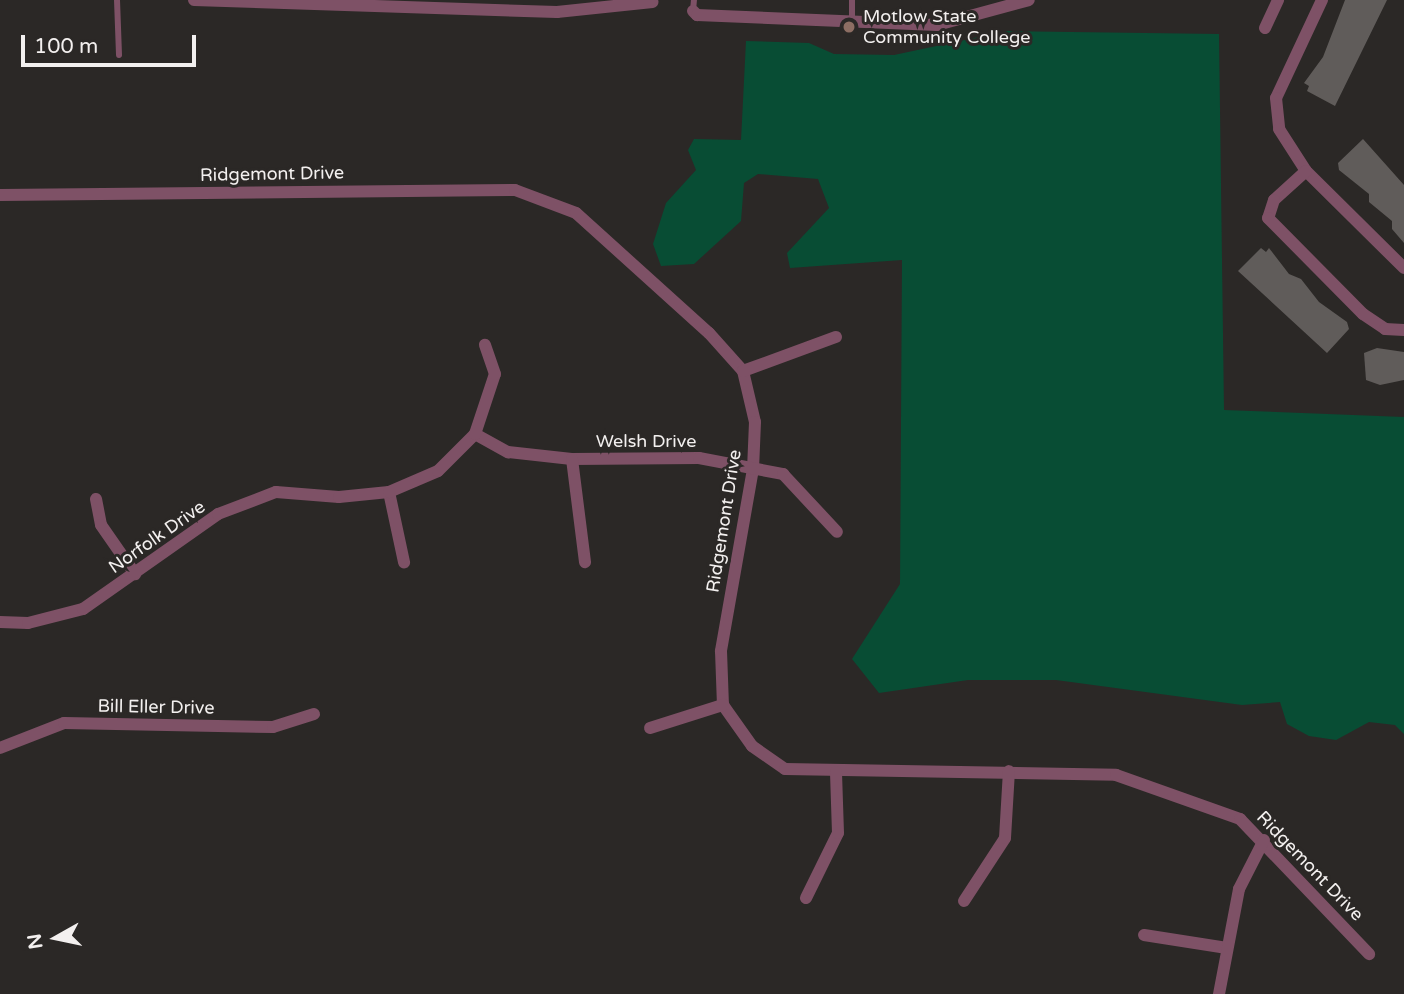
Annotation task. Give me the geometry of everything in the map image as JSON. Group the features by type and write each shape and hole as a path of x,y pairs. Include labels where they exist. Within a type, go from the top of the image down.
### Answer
{"street":[{"path":"194,0 557,12 652,2"},
{"path":"693,5 697,15 937,25 1029,0"},
{"path":"1265,28 1278,0"},
{"path":"1322,0 1276,98 1279,129 1306,171 1404,268"},
{"path":"1306,171 1274,200 1268,218 1363,314 1385,328 1404,330"},
{"name":"Ridgemont Drive","path":"0,195 515,190 576,214 709,333 743,371 755,422 753,469 720,651 723,705 752,746 785,769 1116,775 1240,819 1264,840 1369,954"},
{"path":"743,371 836,337"},
{"name":"Norfolk Drive","path":"0,622 27,623 83,609 218,514 276,492 339,497 389,492 438,471 475,434 495,374 485,345"},
{"name":"Welsh Drive","path":"475,434 508,452 572,459 699,458 783,474 837,533"},
{"path":"572,459 585,562"},
{"path":"389,492 404,562"},
{"path":"96,499 102,525 135,574"},
{"path":"650,728 723,705"},
{"name":"Bill Eller Drive","path":"0,748 64,723 274,727 314,714"},
{"path":"964,901 1005,838 1009,771"},
{"path":"806,898 838,833 836,772"},
{"path":"1219,994 1239,890 1264,840"},
{"path":"1144,935 1227,948"}],"lane":[{"path":"117,0 119,55"},
{"path":"852,0 852,22"}],"green space":[{"path":"1007,31 1219,34 1224,410 1404,417 1404,734 1395,725 1369,722 1336,740 1309,736 1287,724 1280,702 1242,705 1056,680 968,680 879,693 852,659 900,584 902,260 790,268 787,253 829,208 818,179 758,174 744,183 741,221 694,264 661,266 653,244 666,203 696,170 688,150 694,139 741,140 746,41 809,43 834,54 894,55"}],"building":[{"path":"1345,0 1387,0 1335,106 1307,91 1309,86 1304,83 1323,57"},
{"path":"1363,139 1404,185 1404,243 1392,229 1392,221 1369,202 1369,194 1339,170 1338,163"},
{"path":"1261,248 1266,252 1269,248 1289,274 1301,279 1319,302 1347,322 1349,329 1327,353 1238,271"},
{"path":"1377,348 1404,352 1404,380 1380,385 1366,380 1364,353"}],"place":[{"name":"Motlow State Community College","path":"849,27"}]}
